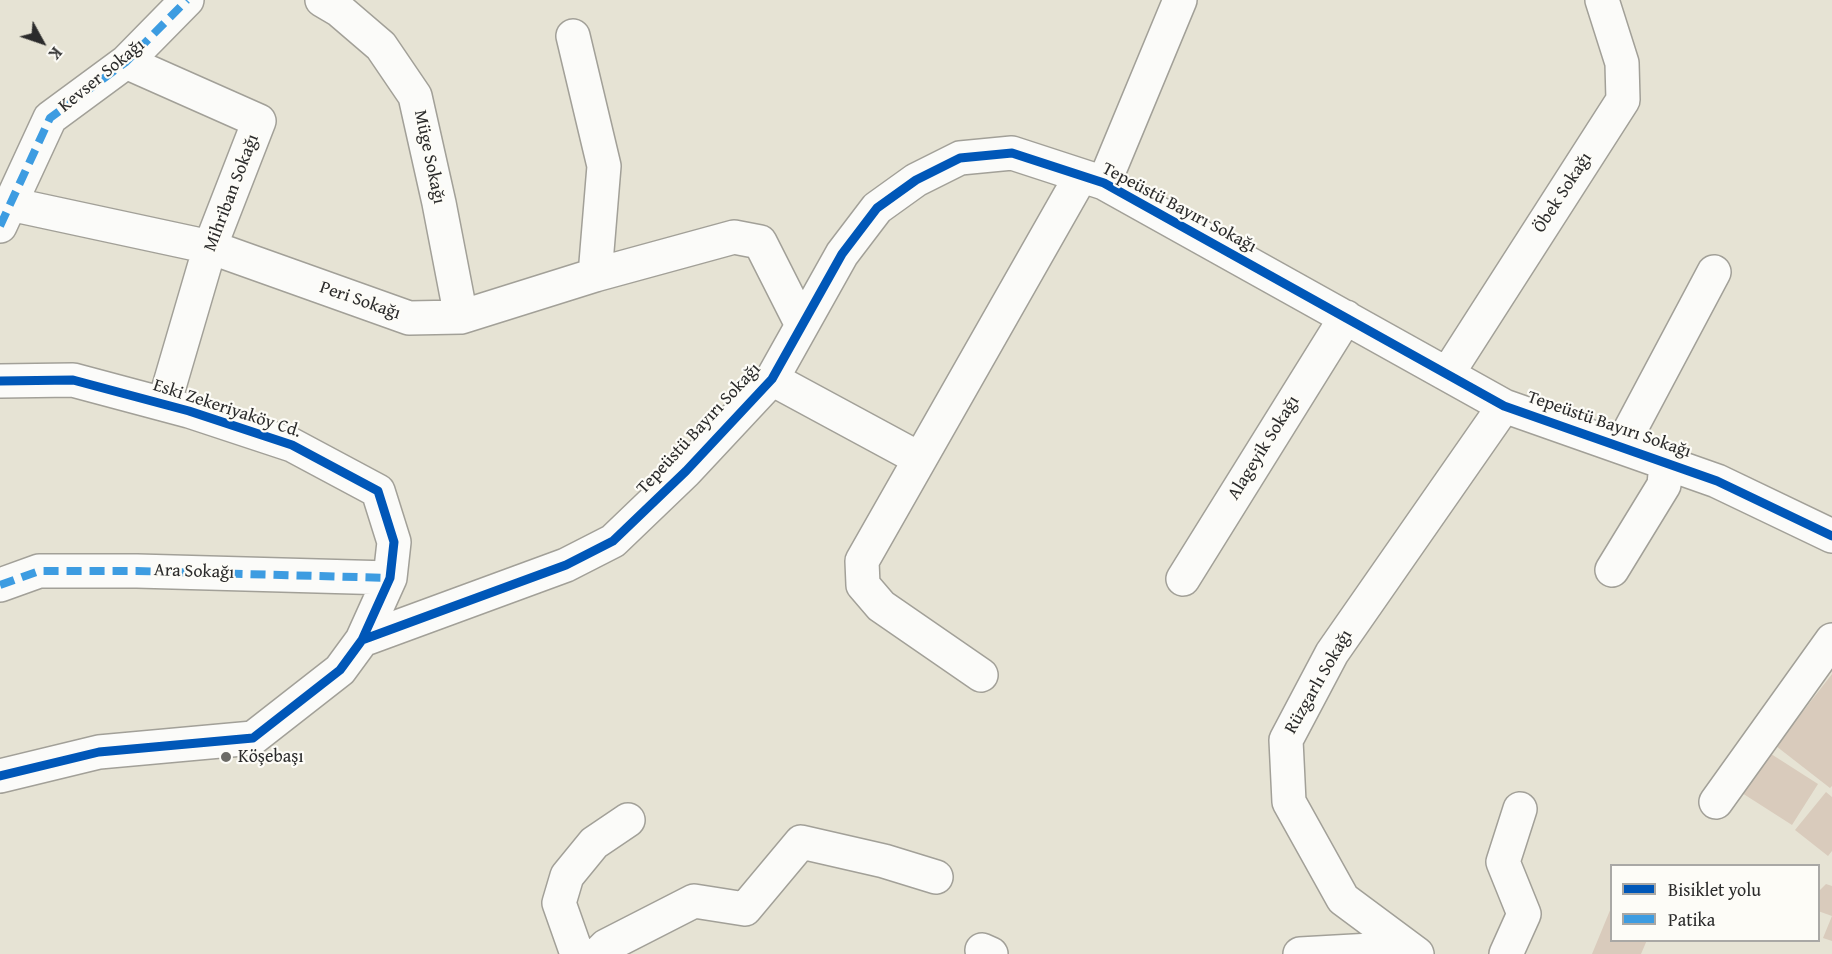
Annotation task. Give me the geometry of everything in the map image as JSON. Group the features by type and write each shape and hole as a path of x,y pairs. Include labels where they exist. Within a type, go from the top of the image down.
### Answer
{"street":[{"name":"Kevser Sokağı","path":"5,215 50,118 126,62 187,0"},
{"name":"Müge Sokağı","path":"322,0 339,10 381,46 416,96 461,317"},
{"path":"981,675 881,606 863,585 862,561 920,459 1093,179 1180,0"},
{"name":"Öbek Sokağı","path":"1448,373 1623,100 1622,63 1602,0"},
{"path":"573,36 604,166 595,275"},
{"name":"Mihriban Sokağı","path":"126,62 259,121 210,247 164,404"},
{"name":"Tepeüstü Bayırı Sokağı","path":"362,640 566,565 613,541 686,471 772,379 842,254 877,208 916,180 960,158 1011,153 1093,179 1448,373 1504,406 1717,481 1832,536"},
{"name":"Peri Sokağı","path":"5,215 210,247 409,318 461,317 595,275 734,237 760,242 802,325"},
{"path":"1621,447 1714,272"},
{"name":"Alageyik Sokağı","path":"1183,579 1346,317"},
{"path":"772,379 920,459"},
{"name":"Eski Zekeriyaköy Cd.","path":"0,381 73,380 164,404 292,445 378,491 394,542 390,578 362,640 340,670 253,738 99,752 0,776"},
{"name":"Rüzgarlı Sokağı","path":"1412,951 1343,899 1289,802 1286,740 1332,653 1504,406"},
{"path":"1612,570 1664,485 1666,463"},
{"name":"Ara Sokağı","path":"0,585 39,571 137,571 390,578"},
{"path":"1716,802 1832,640"},
{"path":"1506,954 1524,914 1503,862 1520,809"},
{"path":"577,954 560,903 567,876 594,843 628,820"},
{"path":"598,954 606,946 694,901 745,909 801,842 884,861 936,877"},
{"path":"1300,954 1412,951"}],"building":[{"path":"1832,674 1832,786 1830,788 1776,746"},
{"path":"1768,752 1818,784 1792,825 1742,793"},
{"path":"1826,792 1832,797 1832,851 1828,856 1795,830"},
{"path":"1826,884 1832,886 1832,916 1820,912 1820,890"},
{"path":"1610,910 1610,942 1646,942 1641,954 1592,954"},
{"path":"1832,916 1832,941 1823,938"}],"marked path":[{"path":"0,226 50,118 126,62 187,0"},
{"path":"0,585 39,571 137,571 390,578"}],"cycle path":[{"path":"362,640 566,565 613,541 686,471 772,379 842,254 877,208 916,180 960,158 1012,153 1104,183 1504,406 1717,481 1832,536"},
{"path":"0,381 73,380 189,411 292,445 378,491 394,542 390,578 362,640 340,670 253,738 99,752 0,776"}],"place":[{"name":"Köşebaşı","path":"226,757"}]}
